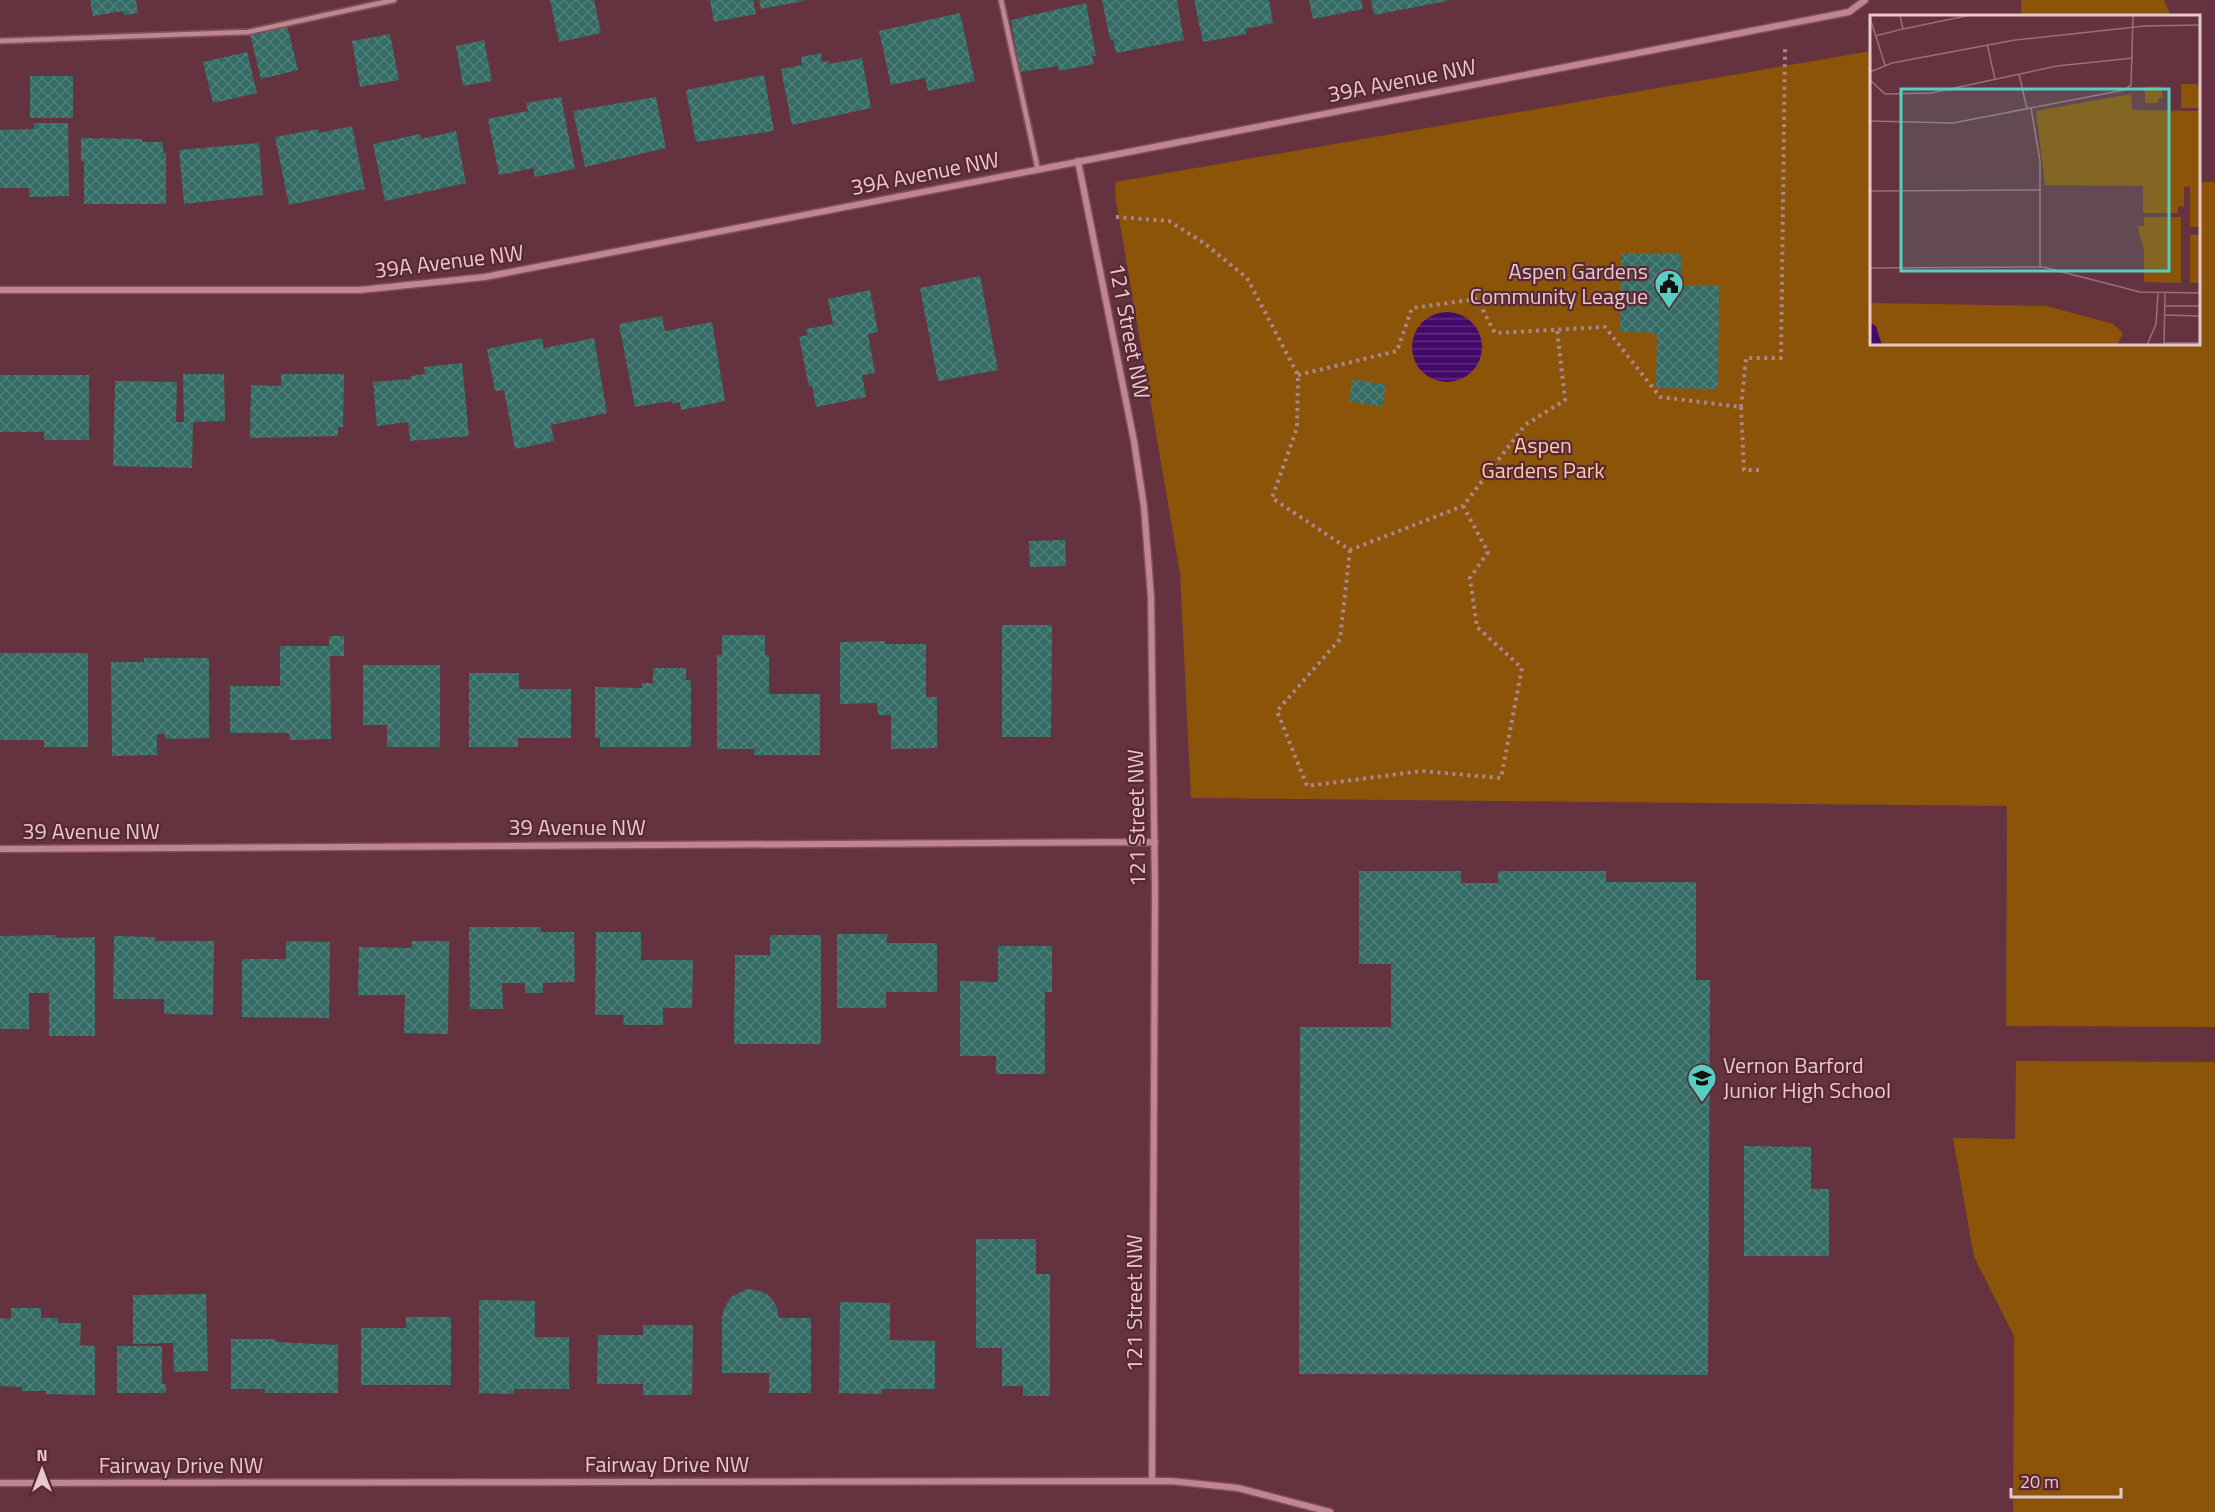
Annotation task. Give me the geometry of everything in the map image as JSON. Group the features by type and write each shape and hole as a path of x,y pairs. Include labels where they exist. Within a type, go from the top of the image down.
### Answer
{"street":[{"name":"39A Avenue NW","path":"0,290 360,290 423,285 546,267 1078,161 1850,12 1865,0"},
{"name":"121 Street NW","path":"1078,161 1134,441 1144,507 1151,597 1155,842 1152,1480"},
{"name":"39 Avenue NW","path":"0,849 1155,842"},
{"name":"Fairway Drive NW","path":"0,1483 1152,1480 1238,1488 1330,1512"}],"lane":[{"path":"0,41 248,32 394,0"},
{"path":"1001,0 1038,170"}],"path":[{"path":"1759,470 1744,470 1741,407 1746,358 1781,358 1785,48"},
{"path":"1116,217 1170,221 1204,243 1246,278 1298,375 1297,428 1272,498 1350,550"},
{"path":"1298,375 1397,351 1412,308 1477,299 1495,333 1605,327 1660,397 1741,407"},
{"path":"1350,550 1463,506 1525,425 1565,400 1557,329"},
{"path":"1350,550 1340,639 1277,711 1306,786 1422,771 1501,778 1522,668 1477,627 1470,578 1488,552 1463,506"}],"green space":[{"path":"2021,0 2164,0 2171,15 2021,15"},
{"name":"Aspen Gardens Park","path":"1870,51 1870,345 2200,345 2200,182 2215,182 2215,1027 2006,1026 2007,806 1191,798 1180,573 1116,201 1115,182"},
{"path":"2016,1061 2215,1062 2215,1512 2013,1512 2014,1336 1974,1257 1953,1138 2015,1139"}],"shaded area":[{"path":"1447,312 1460,315 1472,322 1479,334 1482,347 1479,360 1472,372 1460,379 1447,382 1434,379 1422,372 1415,360 1412,347 1415,334 1422,322 1434,315"}],"building":[{"path":"90,0 136,0 138,13 124,15 123,11 93,16"},
{"path":"550,0 594,0 601,33 559,42"},
{"path":"710,0 753,0 756,14 714,22"},
{"path":"759,0 803,0 803,1 761,9"},
{"path":"1102,0 1177,0 1184,40 1116,53 1113,39 1110,40"},
{"path":"1194,0 1269,0 1273,23 1245,29 1246,34 1203,42"},
{"path":"1309,0 1361,0 1363,9 1313,19"},
{"path":"1371,0 1447,0 1447,1 1374,15"},
{"path":"1086,3 1096,56 1092,56 1094,64 1059,71 1058,66 1020,72 1011,20"},
{"path":"960,13 975,81 928,91 925,78 891,85 879,31"},
{"path":"287,25 298,70 261,79 250,34"},
{"path":"390,34 399,80 360,87 352,41"},
{"path":"484,40 492,81 463,86 456,46"},
{"path":"247,52 257,93 213,103 203,62"},
{"path":"821,53 822,62 829,61 829,64 862,58 871,108 792,125 781,69 802,65 801,57"},
{"path":"764,75 774,131 696,142 686,90"},
{"path":"30,76 73,76 73,118 30,118"},
{"path":"561,97 575,169 535,177 533,168 499,175 488,119 528,111 526,103"},
{"path":"656,97 666,148 585,167 573,111"},
{"path":"34,123 68,123 69,196 29,197 29,188 0,188 0,130 34,129"},
{"path":"352,126 365,189 289,205 275,137 319,129 319,133"},
{"path":"456,131 466,183 385,201 373,144 420,134 421,139"},
{"path":"81,138 142,139 142,142 163,142 163,153 166,153 166,204 84,204 84,161 81,161"},
{"path":"259,143 263,195 184,204 179,150"},
{"name":"Aspen Gardens Community League","path":"1621,253 1681,254 1681,285 1719,286 1718,389 1656,388 1657,333 1620,332"},
{"path":"980,276 998,370 938,381 920,288"},
{"path":"870,290 878,332 868,334 875,373 862,375 866,397 816,407 812,386 809,387 799,337 808,335 806,329 833,324 828,299"},
{"path":"662,316 665,331 712,322 725,401 681,410 680,402 672,404 672,401 635,407 619,324"},
{"path":"542,338 544,348 594,338 607,413 551,425 554,441 515,449 504,390 495,391 487,349"},
{"path":"462,363 469,436 410,441 408,422 377,426 373,382 411,379 411,376 425,374 424,367"},
{"path":"183,374 224,374 225,421 193,422 192,468 113,466 115,381 177,382 176,422 184,422"},
{"path":"281,374 344,374 343,427 338,427 338,436 250,438 251,385 281,386"},
{"path":"0,375 89,375 89,440 44,440 44,432 0,432"},
{"path":"1353,379 1386,385 1382,407 1349,401"},
{"path":"1065,540 1066,566 1030,567 1029,541"},
{"path":"1002,625 1052,625 1051,737 1002,737"},
{"path":"722,635 765,635 765,655 769,655 769,694 820,694 820,755 754,755 754,749 717,749 717,655 722,655"},
{"path":"329,636 344,636 344,656 330,656 331,739 289,740 289,733 230,733 230,686 280,686 280,646 329,646"},
{"path":"885,641 885,644 926,644 926,697 937,697 937,748 891,749 891,715 878,715 877,703 840,704 840,642"},
{"path":"0,653 88,653 88,747 44,747 44,740 0,740"},
{"path":"144,658 209,658 209,738 165,739 165,734 157,734 157,755 112,756 111,662 144,662"},
{"path":"363,665 440,665 440,747 387,747 387,725 363,725"},
{"path":"653,668 686,668 686,680 691,680 691,747 600,747 600,738 595,738 595,687 642,688 642,683 653,683"},
{"path":"469,673 519,673 519,689 571,689 571,738 518,738 518,747 469,747"},
{"path":"1359,871 1461,871 1461,883 1498,883 1498,871 1606,871 1606,882 1696,882 1696,980 1710,980 1708,1375 1299,1374 1300,1027 1391,1027 1391,964 1359,964"},
{"path":"469,927 541,927 541,932 574,932 575,982 543,983 543,993 525,993 525,983 502,983 503,1009 470,1009"},
{"path":"596,932 641,932 641,960 693,960 692,1008 663,1008 663,1025 623,1025 624,1015 595,1015"},
{"path":"837,934 887,934 887,943 937,943 937,992 886,992 886,1008 837,1008"},
{"path":"56,935 56,938 95,937 95,1036 49,1036 49,993 29,993 29,1029 0,1029 0,936"},
{"path":"770,935 821,935 821,1044 734,1044 735,955 770,955"},
{"path":"114,936 155,937 155,941 214,941 213,1015 164,1014 164,999 113,999"},
{"path":"286,941 330,942 329,1018 242,1017 242,959 286,959"},
{"path":"412,941 449,941 448,1034 404,1033 405,995 358,995 359,947 412,948"},
{"path":"998,946 1052,946 1052,992 1045,992 1045,1074 996,1074 996,1056 960,1056 960,981 998,982"},
{"path":"1744,1146 1811,1147 1811,1189 1829,1189 1829,1256 1744,1256"},
{"path":"976,1239 1036,1239 1036,1274 1050,1274 1050,1396 1023,1396 1023,1386 1002,1386 1002,1348 976,1348"},
{"path":"747,1289 768,1295 776,1305 779,1318 811,1318 811,1393 769,1393 769,1373 722,1373 724,1309 731,1297"},
{"path":"206,1294 208,1371 174,1372 173,1343 133,1344 133,1295"},
{"path":"479,1300 535,1301 535,1337 569,1337 569,1389 514,1389 514,1394 479,1393"},
{"path":"840,1302 890,1303 890,1340 935,1341 935,1389 882,1389 882,1394 839,1393"},
{"path":"11,1308 41,1308 41,1318 58,1318 58,1323 81,1323 80,1345 95,1346 95,1395 46,1394 46,1391 22,1391 22,1387 0,1386 0,1318 11,1319"},
{"path":"406,1317 451,1317 451,1385 361,1385 361,1328 406,1328"},
{"path":"643,1325 693,1325 692,1395 643,1395 643,1384 597,1384 598,1335 643,1335"},
{"path":"231,1339 276,1339 276,1342 338,1345 338,1393 265,1393 265,1389 231,1389"},
{"path":"117,1346 162,1346 162,1384 166,1384 166,1393 117,1393"}],"place":[{"name":"Aspen Gardens Community League","path":"1669,310"},
{"name":"Vernon Barford Junior High School","path":"1702,1104"}]}
